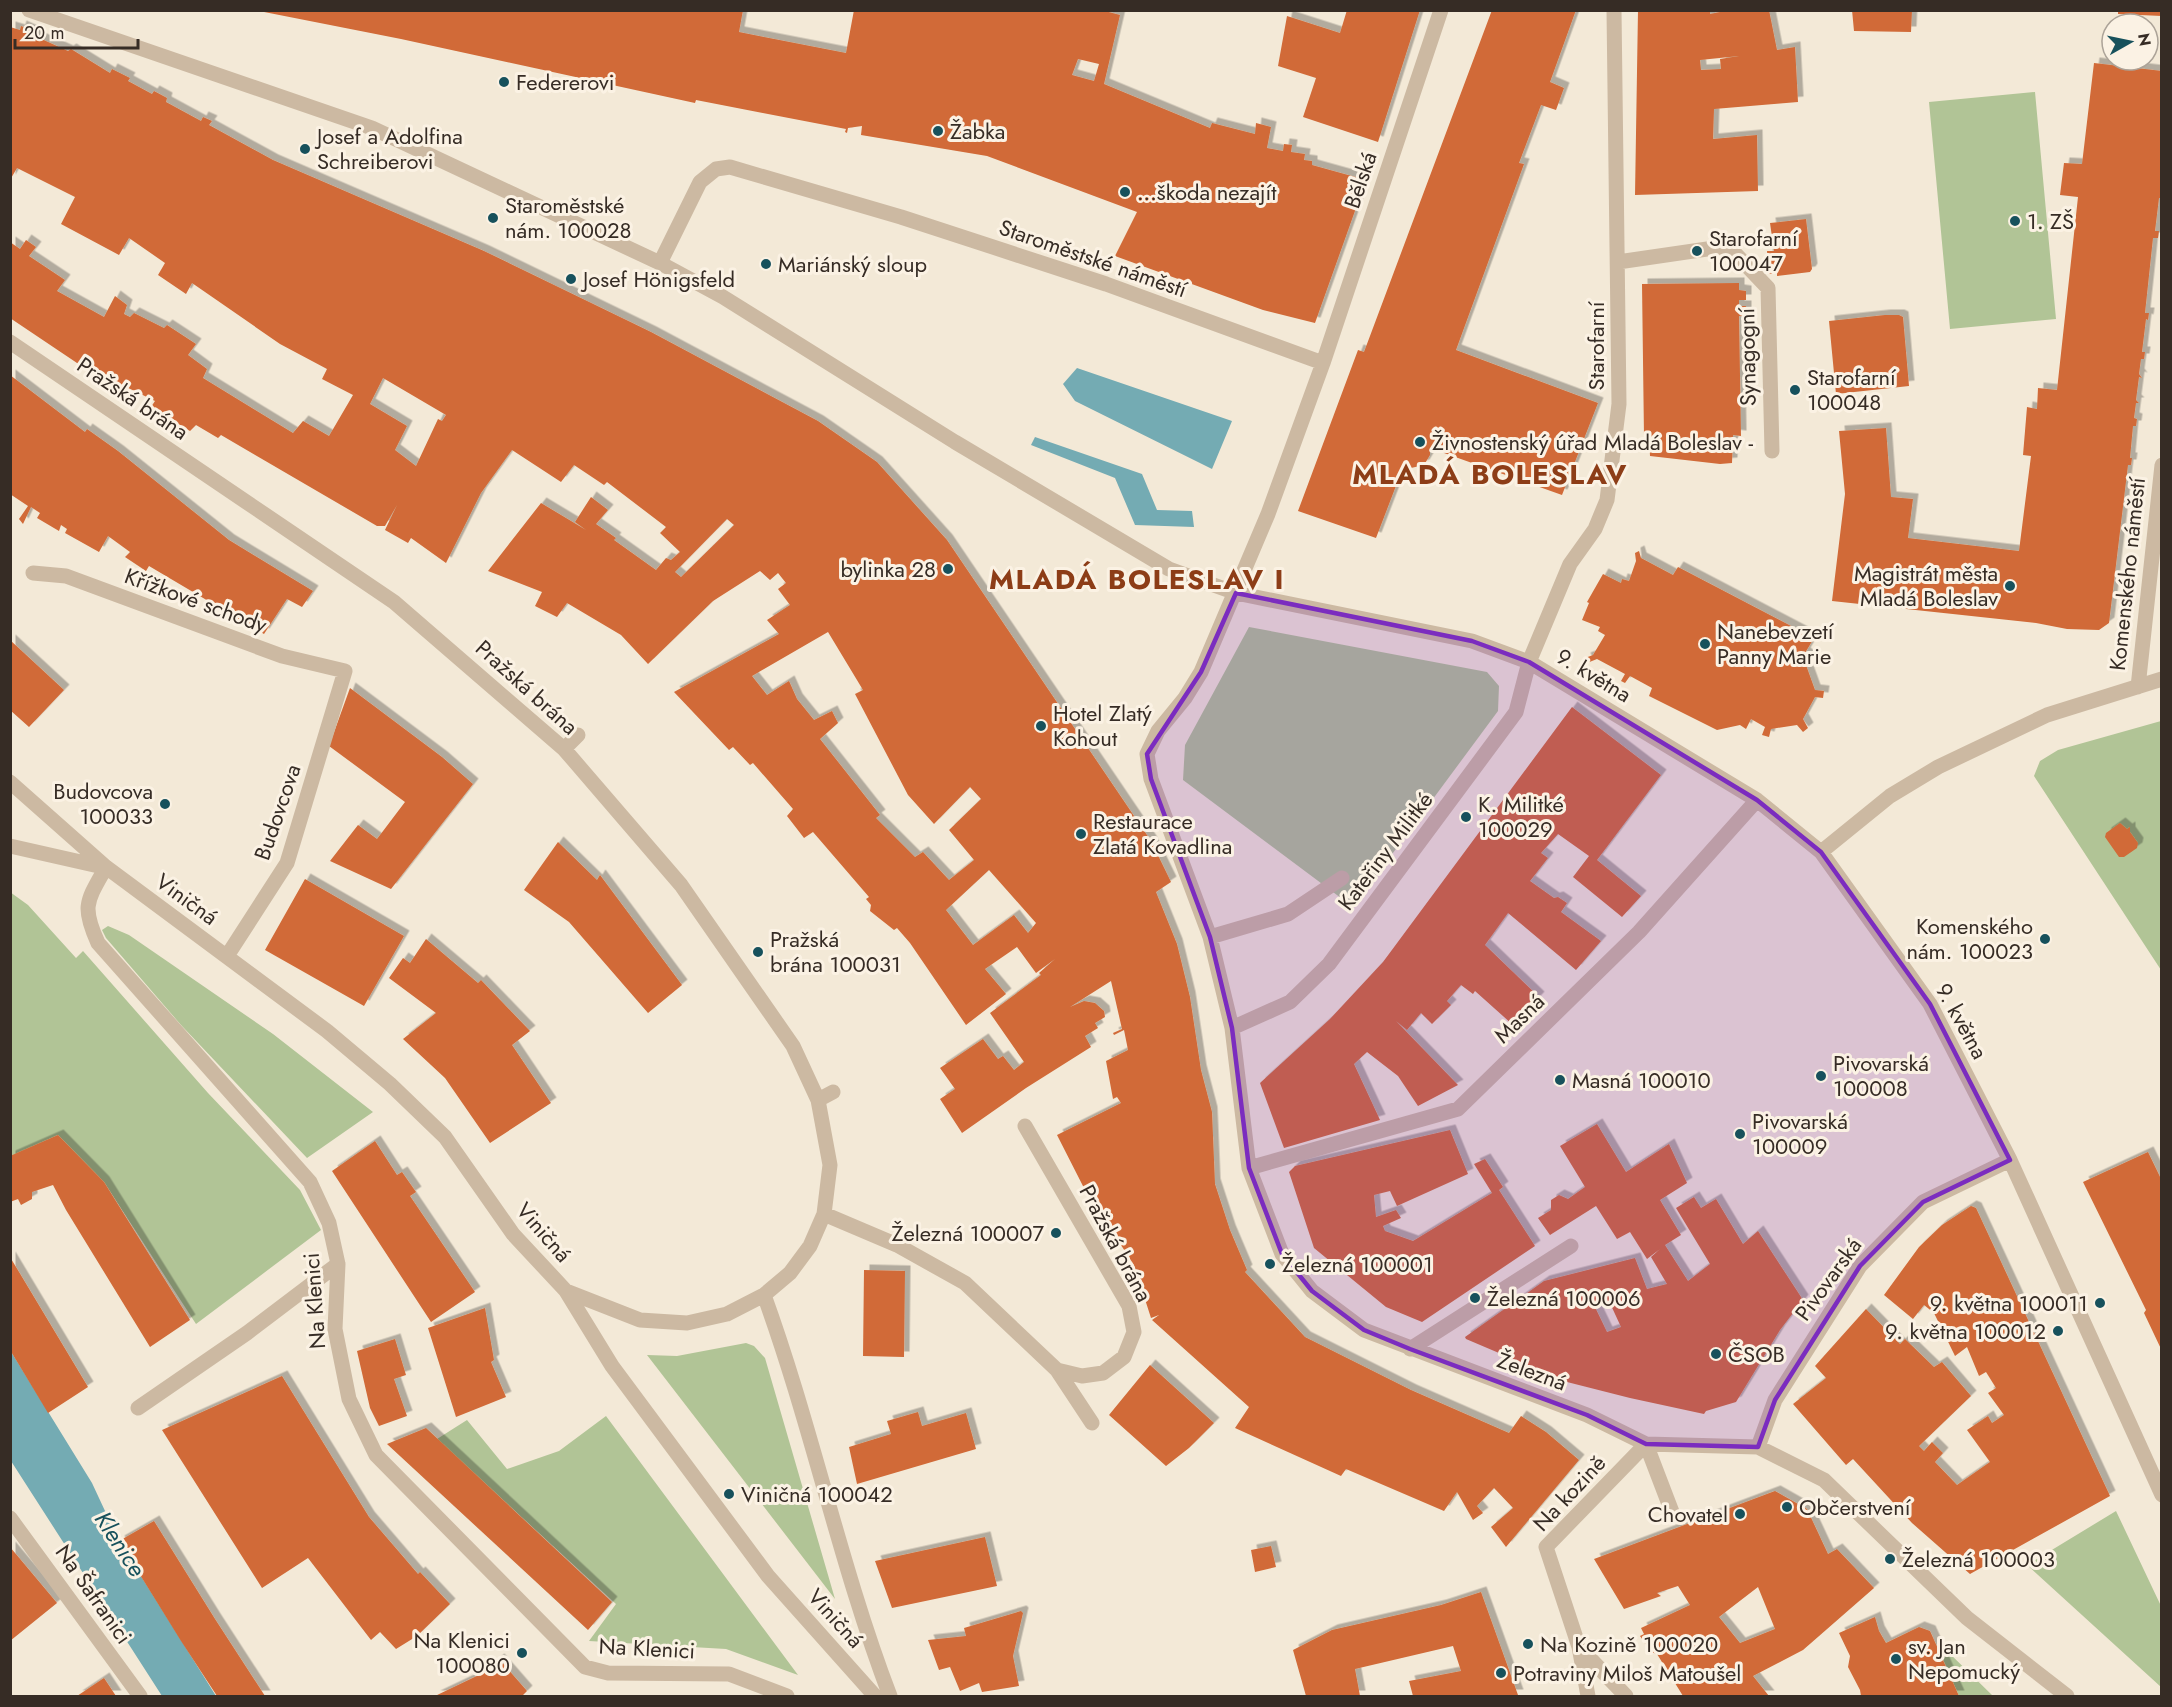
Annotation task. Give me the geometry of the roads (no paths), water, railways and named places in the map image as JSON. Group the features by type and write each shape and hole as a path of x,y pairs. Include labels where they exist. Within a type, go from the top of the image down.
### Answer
{"street":[{"path":"28,10 372,128 660,263 723,297 955,442 1169,569 1236,593 1472,641 1529,662"},
{"name":"Bělská","path":"1323,363 1441,10"},
{"name":"Starofarní","path":"1529,662 1570,564 1595,530 1607,500 1618,404 1614,10"},
{"name":"Staroměstské náměstí","path":"660,263 700,182 716,169 730,167 890,214 1095,280 1323,363"},
{"name":"Synagogní","path":"1618,262 1728,246 1768,288 1772,451"},
{"name":"Pražská brána","path":"10,342 394,602 564,749 681,885 793,1046 818,1100 830,1165 824,1214 810,1246 790,1273 764,1295 727,1314 687,1323 640,1320 567,1291"},
{"path":"1236,593 1323,363"},
{"name":"Komenského náměstí","path":"2138,687 2162,465"},
{"name":"Křížkové schody","path":"33,573 66,576 282,656 345,671"},
{"name":"Železná","path":"1236,593 1201,672 1185,698 1158,731 1147,754 1150,779 1210,937 1232,1028 1239,1111 1249,1168 1282,1254 1312,1291 1364,1330 1410,1350 1587,1415 1646,1444 1758,1447 1824,1480 1967,1618 2067,1696"},
{"name":"9. května","path":"1529,662 1757,800 1821,852 1929,1004 2010,1160 2162,1495"},
{"name":"Kateřiny Militké","path":"1232,1028 1290,1002 1329,964 1516,712 1529,662"},
{"name":"Budovcova","path":"227,956 287,863 345,671"},
{"name":"Komenského náměstí","path":"1821,852 1890,796 1938,767 2047,715 2162,679"},
{"path":"564,749 578,735"},
{"name":"Viničná","path":"10,782 106,867 327,1031 390,1084 445,1137 513,1234 567,1291 612,1366 761,1567 875,1696"},
{"name":"Masná","path":"1249,1168 1458,1109 1639,932 1757,800"},
{"name":"Viničná","path":"10,846 106,867"},
{"name":"Na Klenici","path":"106,867 88,900 88,921 98,943 310,1182 329,1223 338,1264 335,1329 346,1387 349,1399 376,1455 585,1667 608,1673 729,1674 787,1696"},
{"path":"1210,937 1288,914 1342,878"},
{"path":"818,1100 833,1092"},
{"name":"Pražská brána","path":"1025,1126 1129,1306 1134,1332 1124,1357 1103,1373 1082,1376 1057,1370"},
{"name":"Pivovarská","path":"1758,1447 1775,1400 1860,1266 1923,1202 2010,1160"},
{"path":"824,1214 897,1245 964,1283 1057,1370 1092,1423"},
{"path":"1410,1350 1571,1246"},
{"path":"138,1408 246,1334 338,1264"},
{"path":"764,1295 784,1352 869,1640 890,1696"},
{"path":"1646,1444 1672,1512"},
{"name":"Na kozině","path":"1588,1696 1579,1647 1546,1547 1646,1444"},
{"name":"Na Šafranici","path":"10,1518 140,1696"},
{"name":"Na kozině","path":"1579,1647 1626,1696"}],"water":[{"path":"1077,368 1232,421 1212,469 1075,401 1063,384"},
{"path":"1035,437 1142,474 1157,510 1192,511 1194,527 1135,525 1115,478 1031,445"},
{"name":"Klenice","path":"10,1350 92,1483 119,1541 216,1696 162,1696 11,1461"}],"place":[{"name":"Federerovi","path":"504,82"},
{"name":"Žabka","path":"938,131"},
{"name":"Josef a Adolfina Schreiberovi","path":"305,149"},
{"name":"...škoda nezajít","path":"1125,192"},
{"name":"Staroměstské nám. 100028","path":"493,218"},
{"name":"1. ZŠ","path":"2015,221"},
{"name":"Starofarní 100047","path":"1697,251"},
{"name":"Mariánský sloup","path":"766,264"},
{"name":"Josef Hönigsfeld","path":"571,279"},
{"name":"Starofarní 100048","path":"1795,390"},
{"name":"Živnostenský úřad Mladá Boleslav -","path":"1420,442"},
{"name":"bylinka 28","path":"948,569"},
{"name":"Magistrát města Mladá Boleslav","path":"2010,586"},
{"name":"Nanebevzetí Panny Marie","path":"1705,644"},
{"name":"Hotel Zlatý Kohout","path":"1041,726"},
{"name":"Budovcova 100033","path":"165,804"},
{"name":"K. Militké 100029","path":"1466,817"},
{"name":"Restaurace Zlatá Kovadlina","path":"1081,834"},
{"name":"Komenského nám. 100023","path":"2045,939"},
{"name":"Pražská brána 100031","path":"758,952"},
{"name":"Pivovarská 100008","path":"1821,1076"},
{"name":"Masná 100010","path":"1560,1080"},
{"name":"Pivovarská 100009","path":"1740,1134"},
{"name":"Železná 100007","path":"1056,1233"},
{"name":"Železná 100001","path":"1270,1264"},
{"name":"Železná 100006","path":"1475,1298"},
{"name":"9. května 100011","path":"2100,1303"},
{"name":"9. května 100012","path":"2058,1331"},
{"name":"ČSOB","path":"1716,1354"},
{"name":"Viničná 100042","path":"729,1494"},
{"name":"Občerstvení","path":"1787,1507"},
{"name":"Chovatel","path":"1740,1514"},
{"name":"Železná 100003","path":"1890,1559"},
{"name":"Na Kozině 100020","path":"1528,1644"},
{"name":"Na Klenici 100080","path":"522,1653"},
{"name":"sv. Jan Nepomucký","path":"1896,1659"},
{"name":"Potraviny Miloš Matoušel","path":"1501,1673"}],"district":[{"name":"MLADÁ BOLESLAV","path":"1490,474"},
{"name":"MLADÁ BOLESLAV I","path":"1137,579"}]}
